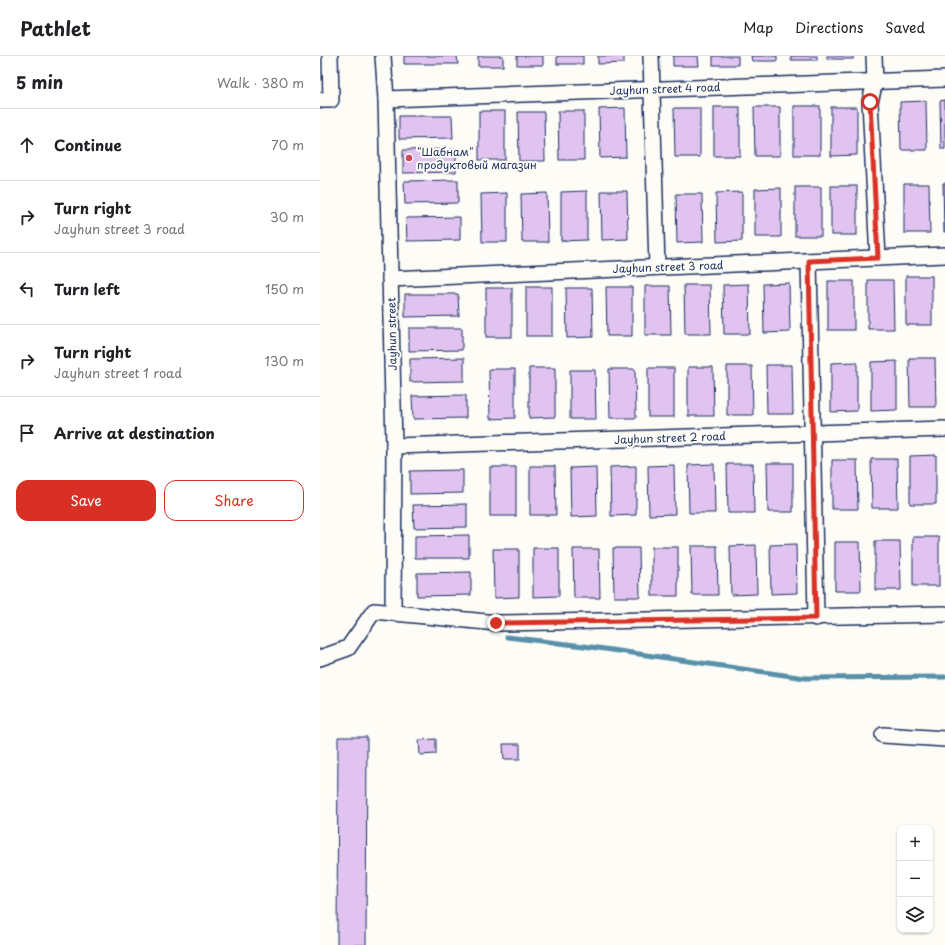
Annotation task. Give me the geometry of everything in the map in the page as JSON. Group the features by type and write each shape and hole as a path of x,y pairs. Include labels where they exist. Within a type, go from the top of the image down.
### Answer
{"street":[{"path":"325,100 330,56"},
{"name":"Jayhun street","path":"383,56 386,99 394,446 393,613"},
{"path":"651,56 658,267"},
{"path":"874,56 875,82 870,102 878,258"},
{"name":"Jayhun street 4 road","path":"386,99 945,79"},
{"name":"Jayhun street 3 road","path":"390,279 945,255"},
{"path":"809,261 816,618"},
{"name":"Jayhun street 2 road","path":"394,446 945,429"},
{"path":"320,658 348,648 374,611 496,623 816,618 945,614"},
{"path":"882,735 945,739"}],"building":[{"path":"404,56 457,56 458,64 404,64"},
{"path":"478,56 503,56 503,66 478,66"},
{"path":"517,56 543,56 543,65 517,65"},
{"path":"557,56 583,56 583,64 557,64"},
{"path":"598,56 624,56 624,63 598,64"},
{"path":"673,56 698,56 699,66 673,66"},
{"path":"713,56 738,56 738,65 713,65"},
{"path":"751,56 777,56 777,61 752,61"},
{"path":"791,56 817,56 817,60 791,60"},
{"path":"827,56 853,56 853,59 827,59"},
{"path":"945,100 945,149 941,149 940,101"},
{"path":"926,101 927,150 901,150 900,102"},
{"path":"794,106 820,106 820,155 794,155"},
{"path":"714,107 740,107 740,156 714,156"},
{"path":"754,107 780,107 780,156 755,156"},
{"path":"831,107 857,107 857,155 831,156"},
{"path":"625,108 626,157 600,158 599,109"},
{"path":"674,108 700,108 700,157 675,157"},
{"path":"479,111 505,111 505,160 479,160"},
{"path":"558,111 584,111 584,160 559,160"},
{"path":"518,112 544,112 545,161 519,161"},
{"path":"399,116 452,116 453,138 399,139"},
{"path":"456,149 456,172 403,173 403,150"},
{"path":"458,180 458,203 405,204 404,181"},
{"path":"943,183 945,183 945,232 944,232"},
{"path":"904,184 929,184 930,233 904,233"},
{"path":"831,186 857,186 857,235 831,235"},
{"path":"795,187 821,187 821,236 795,236"},
{"path":"781,188 781,237 755,237 755,189"},
{"path":"587,191 587,240 561,241 561,192"},
{"path":"601,191 627,191 628,239 602,240"},
{"path":"742,192 742,241 717,242 716,193"},
{"path":"507,193 507,242 482,242 481,194"},
{"path":"547,193 548,242 522,242 521,194"},
{"path":"676,194 702,194 703,242 677,243"},
{"path":"460,217 460,240 407,241 406,218"},
{"path":"906,276 932,276 932,325 906,325"},
{"path":"868,280 893,280 894,329 868,329"},
{"path":"828,281 854,281 854,330 828,330"},
{"path":"789,283 790,332 764,333 763,284"},
{"path":"749,284 750,334 724,334 723,285"},
{"path":"684,285 710,285 711,334 685,334"},
{"path":"645,286 670,286 671,335 645,335"},
{"path":"526,287 552,287 552,336 526,336"},
{"path":"606,287 632,287 632,336 607,336"},
{"path":"486,288 512,288 512,337 486,337"},
{"path":"566,288 592,288 593,337 567,338"},
{"path":"405,294 458,294 459,316 405,317"},
{"path":"409,328 462,328 462,350 409,351"},
{"path":"464,358 464,381 410,382 410,359"},
{"path":"909,358 935,358 936,407 910,407"},
{"path":"897,361 897,410 871,411 871,362"},
{"path":"857,362 857,411 831,412 831,363"},
{"path":"766,365 792,365 793,414 767,414"},
{"path":"727,366 752,366 753,415 727,415"},
{"path":"688,367 713,367 714,416 688,416"},
{"path":"529,368 555,368 555,417 529,418"},
{"path":"648,368 674,368 674,417 648,417"},
{"path":"489,369 515,369 515,418 490,419"},
{"path":"609,369 635,369 636,418 610,418"},
{"path":"570,370 595,370 596,419 570,419"},
{"path":"466,395 466,418 413,419 412,396"},
{"path":"936,455 936,504 910,504 910,456"},
{"path":"871,459 897,459 898,508 872,508"},
{"path":"832,460 857,460 858,509 832,509"},
{"path":"767,463 793,463 793,512 768,512"},
{"path":"714,464 715,513 689,513 688,465"},
{"path":"727,464 753,464 754,513 728,513"},
{"path":"674,465 675,514 649,515 648,466"},
{"path":"530,466 555,466 556,515 530,515"},
{"path":"636,466 636,515 611,516 610,467"},
{"path":"490,467 516,467 516,516 490,516"},
{"path":"596,467 597,516 571,517 570,468"},
{"path":"463,470 463,493 410,494 410,471"},
{"path":"467,504 467,527 414,528 413,505"},
{"path":"469,535 469,558 415,558 415,536"},
{"path":"913,537 939,537 939,586 913,586"},
{"path":"875,541 900,541 901,590 875,590"},
{"path":"835,542 860,542 861,591 835,591"},
{"path":"796,544 797,593 771,594 770,545"},
{"path":"756,545 757,594 731,595 730,546"},
{"path":"691,546 717,546 718,595 692,595"},
{"path":"652,547 678,547 678,596 652,596"},
{"path":"533,548 559,548 559,596 533,597"},
{"path":"613,548 639,548 640,597 614,597"},
{"path":"493,549 519,549 519,597 494,598"},
{"path":"573,549 599,549 600,598 574,598"},
{"path":"471,572 471,595 417,596 417,573"},
{"path":"338,737 367,737 366,945 337,945"},
{"path":"436,739 436,754 420,755 419,740"},
{"path":"503,744 520,744 520,759 504,759"}],"waterway":[{"path":"507,637 584,646 805,678 945,677"}],"place":[{"name":"\"Шабнам\" продуктовый магазин","path":"409,158"}],"route":[{"path":"496,623 816,618 809,261 878,258 870,102"}]}
